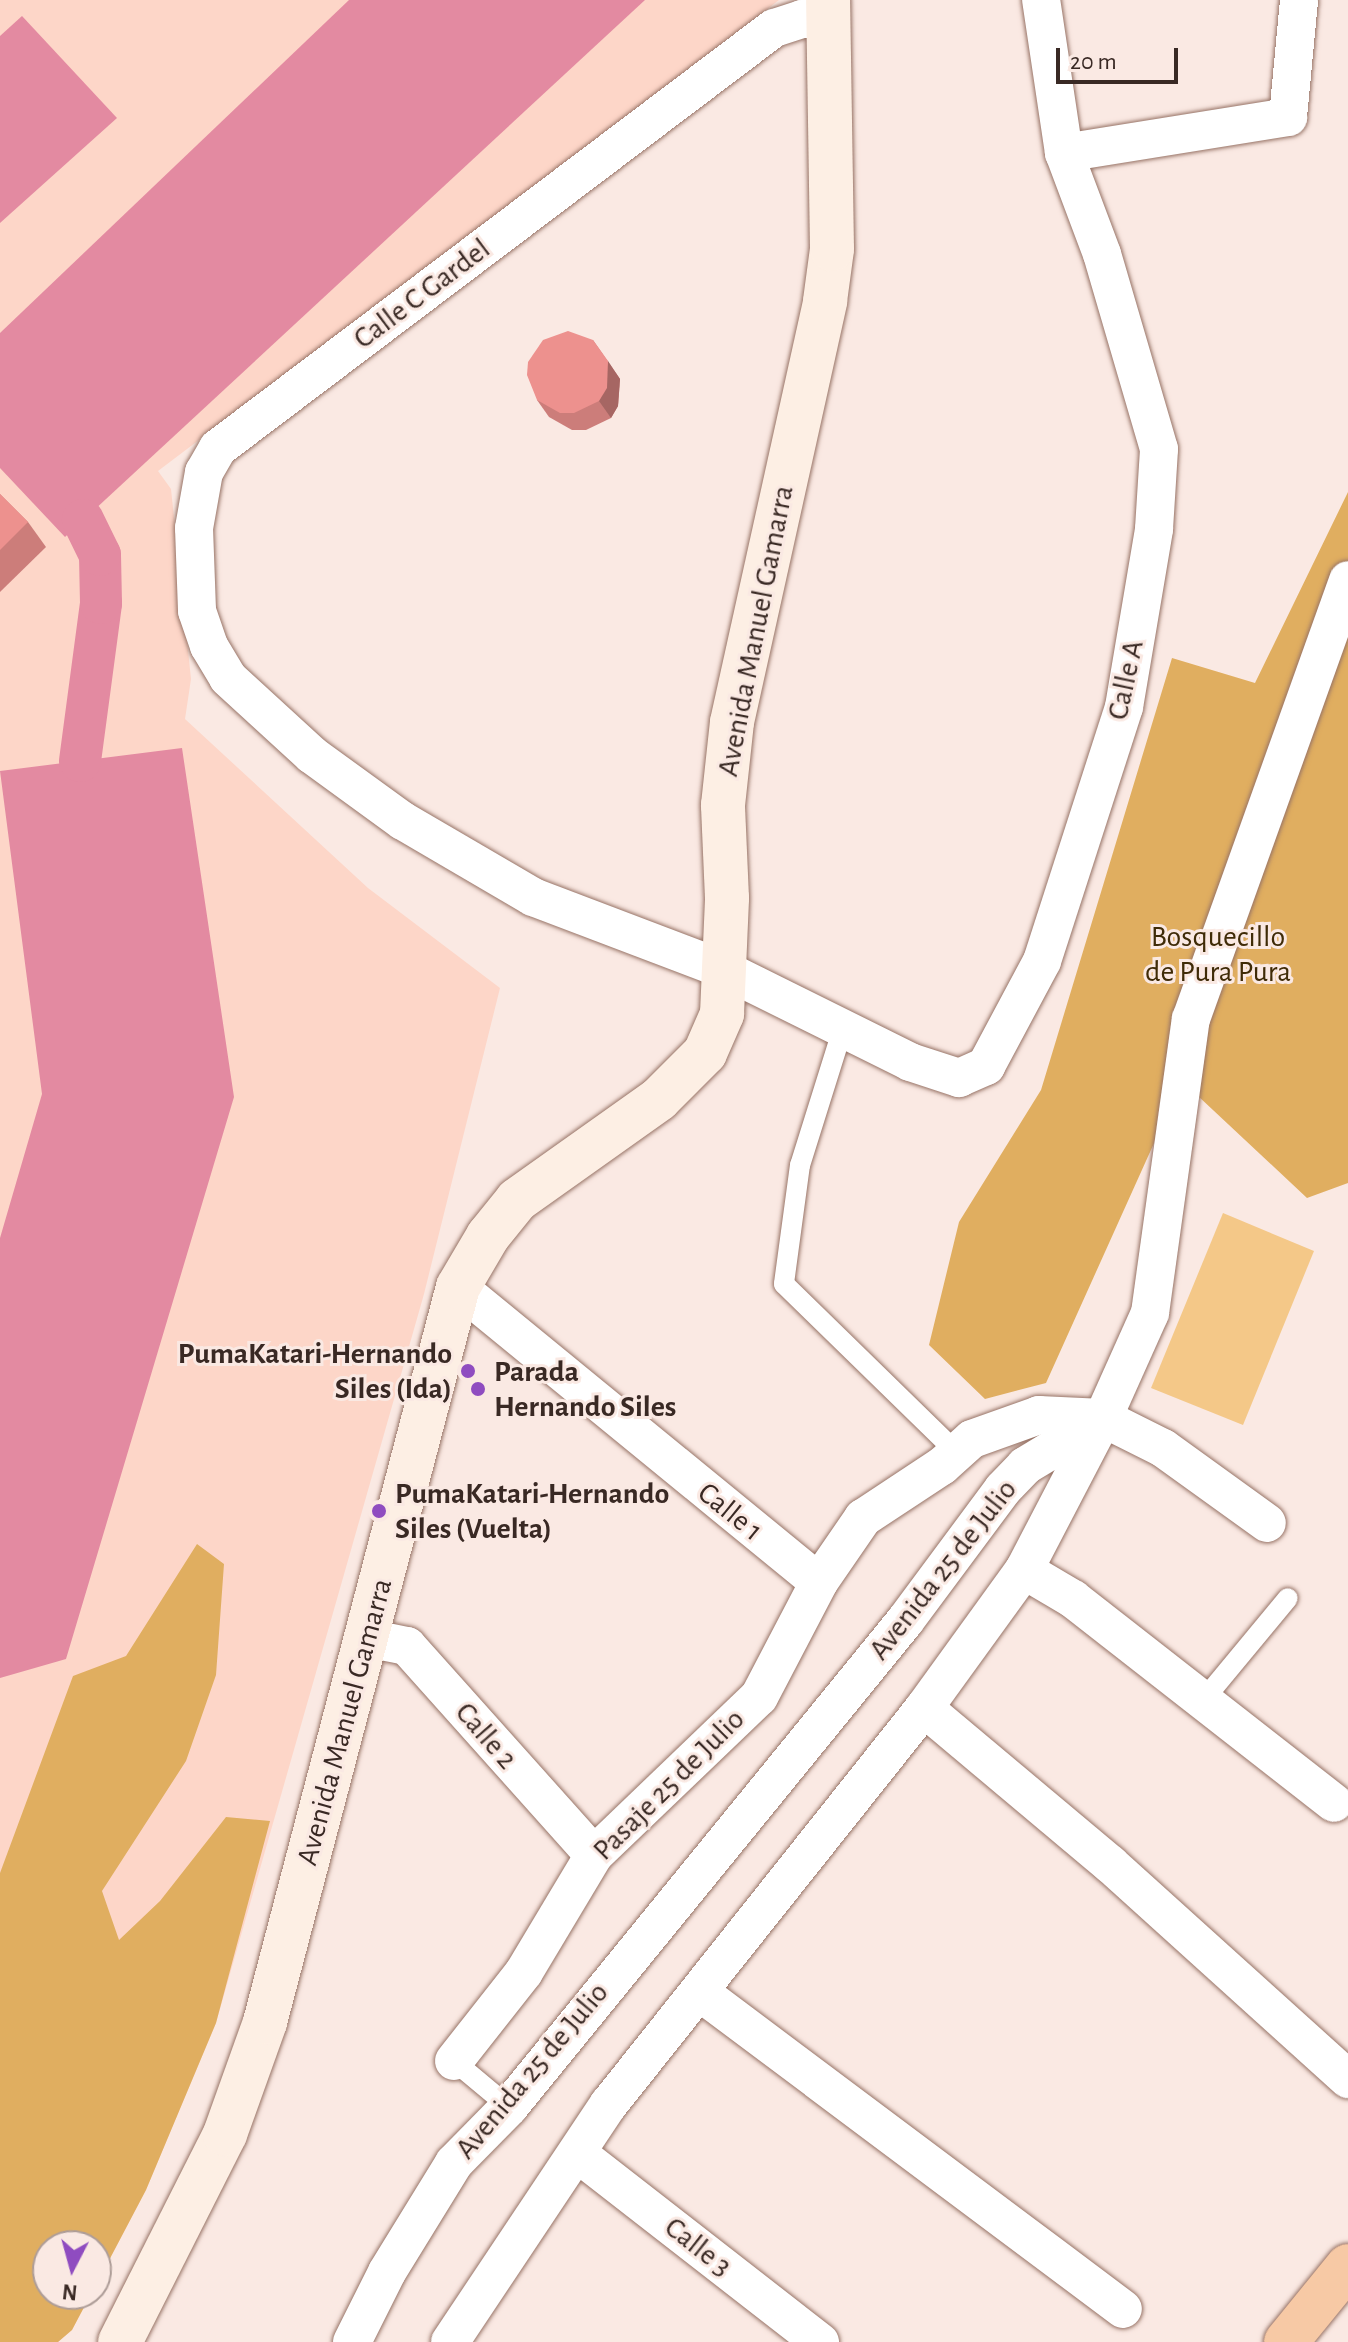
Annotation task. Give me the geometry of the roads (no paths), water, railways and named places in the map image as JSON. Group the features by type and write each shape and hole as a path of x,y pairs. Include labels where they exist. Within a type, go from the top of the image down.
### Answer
{"highway":[{"path":"1286,2342 1348,2266"}],"main road":[{"name":"Avenida Manuel Gamarra","path":"120,2342 225,2134 265,2022 458,1287 488,1236 517,1200 659,1099 705,1053 722,1014 725,970 723,805 732,722 825,301 832,249 829,10"}],"street":[{"name":"Calle A","path":"725,970 910,1062 959,1078 986,1066 1042,961 1124,707 1154,529 1159,449 1094,228 1064,153 1041,0"},
{"path":"1064,153 1288,117 1299,0"},
{"name":"Calle C Gardel","path":"725,970 533,897 403,821 312,755 228,678 209,646 197,611 193,566 198,498 218,448 774,28 829,10"},
{"path":"1103,1418 1155,1289 1163,1193 1191,1019 1348,580"},
{"name":"Calle 1","path":"458,1287 819,1582"},
{"name":"Pasaje 25 de Julio","path":"454,2061 524,1972 594,1855 759,1697 819,1582 863,1518 956,1452 1014,1420 1065,1413 1103,1418 1163,1448 1267,1523"},
{"name":"Avenida 25 de Julio","path":"450,2342 577,2153 924,1708 1024,1570 1103,1418"},
{"name":"Avenida 25 de Julio","path":"352,2342 387,2272 454,2163 509,2107 905,1621 1003,1489 1025,1466 1103,1418"},
{"path":"1024,1570 1073,1599 1201,1703 1334,1803"},
{"name":"Calle 2","path":"367,1638 407,1646 594,1855"},
{"path":"924,1708 1110,1864 1348,2079"},
{"path":"701,1993 1123,2309"},
{"name":"Calle 3","path":"577,2153 820,2342"}],"lane":[{"path":"843,1028 800,1165 784,1284 956,1452"},
{"path":"1201,1703 1288,1598"},
{"path":"454,2061 509,2107"}],"waterway":[{"path":"80,761 101,603 100,555 83,520"}],"place":[{"name":"PumaKatari-Hernando Siles (Ida)","path":"468,1371"},
{"name":"Parada Hernando Siles","path":"478,1389"},
{"name":"PumaKatari-Hernando Siles (Vuelta)","path":"379,1511"}],"park label":[{"name":"Bosquecillo de Pura Pura","path":"1218,954"}]}
